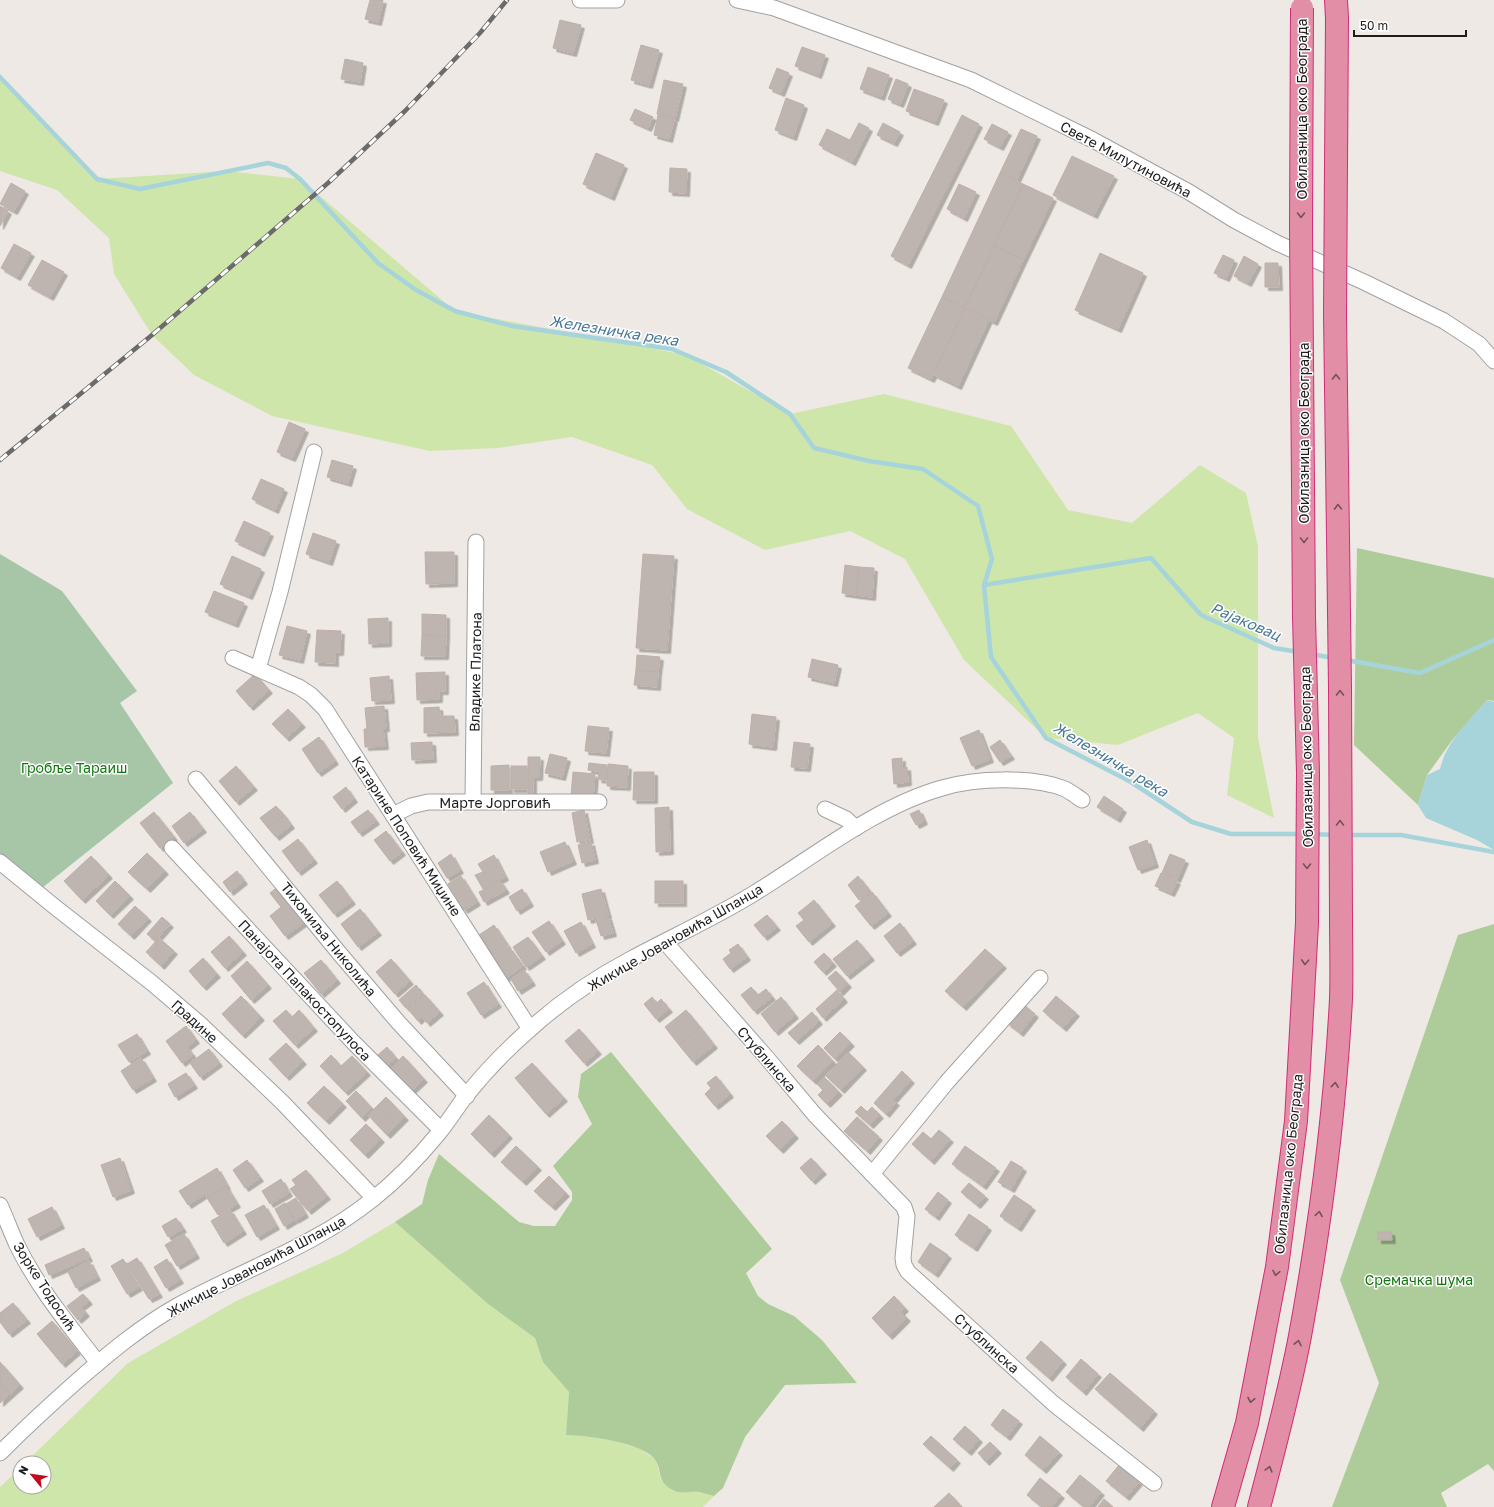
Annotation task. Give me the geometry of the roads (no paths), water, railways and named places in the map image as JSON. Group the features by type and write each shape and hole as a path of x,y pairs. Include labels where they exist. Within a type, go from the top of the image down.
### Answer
{"highway":[{"name":"Обилазница око Београда","path":"1223,1507 1247,1423 1277,1267 1296,1121 1307,923 1308,772 1304,617 1301,234 1302,4"},
{"path":"1259,1507 1276,1443 1300,1336 1322,1190 1335,1079 1341,998 1340,687 1335,314 1337,9"}],"street":[{"path":"580,0 617,0"},
{"name":"Свете Милутиновића","path":"737,0 774,8 818,23 971,80 1093,140 1189,192 1234,220 1271,240 1444,321 1479,344 1494,361"},
{"path":"258,669 280,592 314,452"},
{"name":"Владике Платона","path":"473,801 476,542"},
{"name":"Катарине Поповић Миџине","path":"233,658 298,687 311,695 325,709 530,1029"},
{"name":"Тихомиља Николића","path":"196,779 398,1022 467,1096"},
{"name":"Жикице Јовановића Шпанца","path":"0,1453 36,1417 130,1337 174,1308 219,1284 317,1237 347,1218 374,1198 406,1169 441,1130 492,1067 530,1029 574,994 630,960 752,894 871,818 918,796 961,783 1002,779 1062,788 1070,791 1082,800"},
{"name":"Марте Јорговић","path":"394,816 411,806 428,802 599,802"},
{"path":"826,809 846,819 856,828"},
{"name":"Панајота Папакостопулоса","path":"172,848 353,1042 441,1130"},
{"name":"Градине","path":"0,862 152,983 200,1024 282,1102 374,1198"},
{"name":"Стублинска","path":"665,942 815,1115 906,1210 903,1258 904,1265 908,1272 1054,1404 1154,1483"},
{"path":"872,1174 947,1082 1040,978"},
{"name":"Зорке Тодосић","path":"0,1206 17,1244 29,1266 60,1315 98,1363"}],"water":[{"path":"1487,700 1494,702 1494,850 1477,840 1426,818 1418,805 1427,775 1440,769 1443,759 1453,740"}],"waterway":[{"name":"Железничка река","path":"0,77 97,179 140,189 268,163 286,168 300,179 378,263 416,290 455,311 512,326 672,349 726,372 790,414 814,448 869,461 923,469 978,506 992,559 984,585 991,657 1046,738 1131,782 1192,822 1231,834 1301,834"},
{"name":"Рајаковац","path":"984,585 1151,558 1201,615 1274,648 1299,652"},
{"name":"Рајаковац","path":"1346,660 1420,673 1494,640"},
{"name":"Рајаковац","path":"1310,654 1334,658"},
{"name":"Железничка река","path":"1313,834 1335,835"},
{"name":"Железничка река","path":"1347,835 1401,835 1494,852"}],"railway":[{"path":"0,460 152,335 328,183 405,111 480,33 507,0"}],"park label":[{"name":"Гробље Тараиш","path":"74,767"},
{"name":"Сремачка шума","path":"1419,1279"}]}
